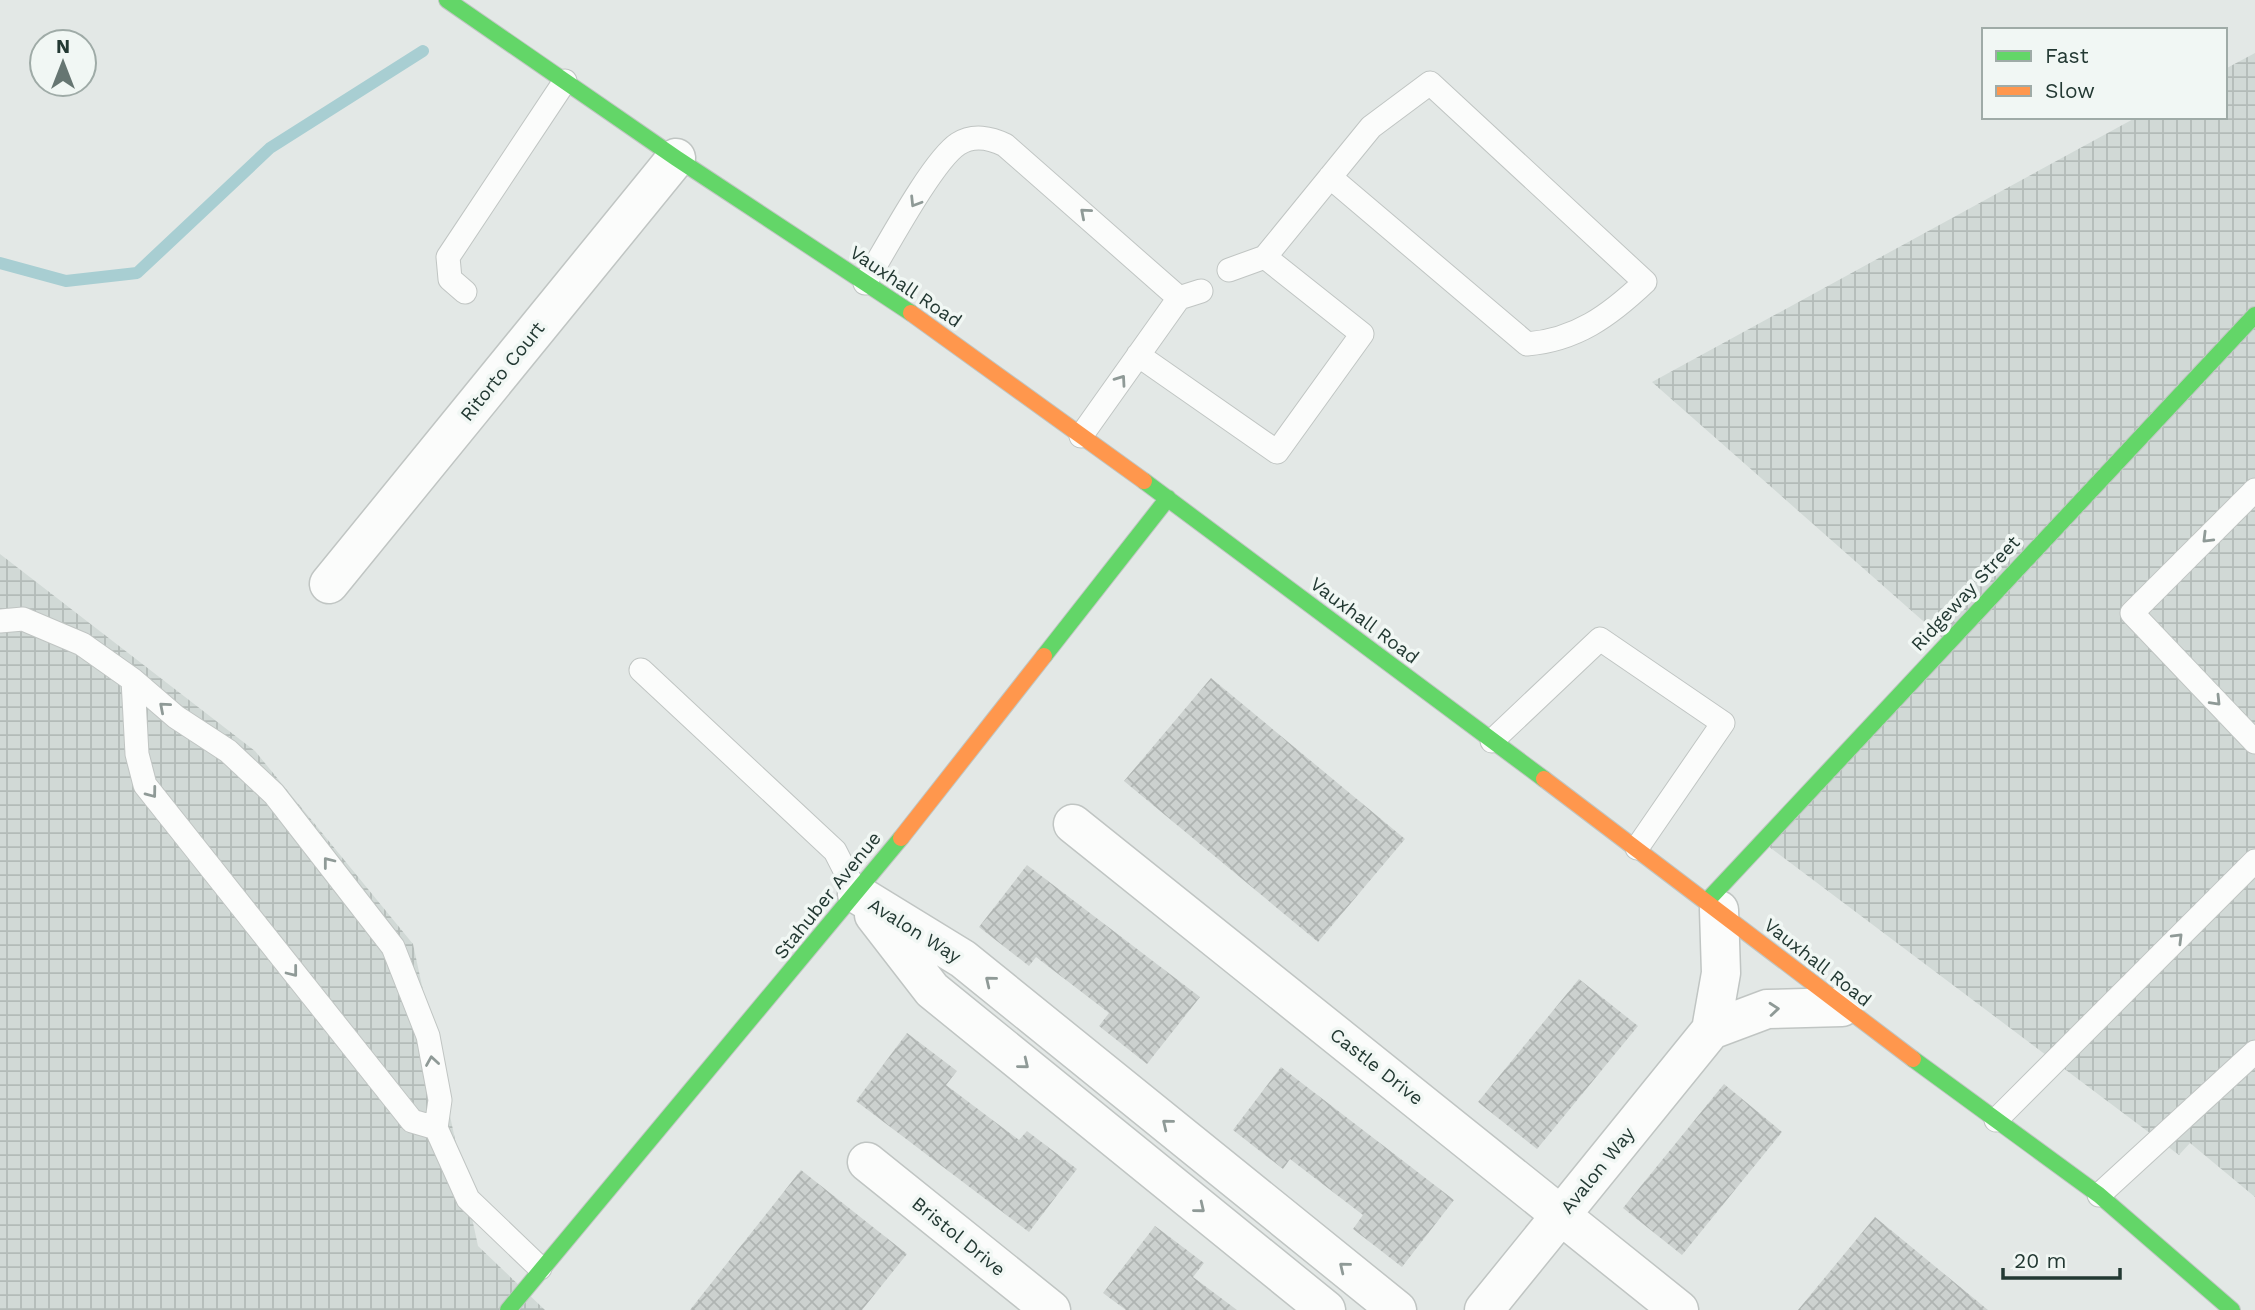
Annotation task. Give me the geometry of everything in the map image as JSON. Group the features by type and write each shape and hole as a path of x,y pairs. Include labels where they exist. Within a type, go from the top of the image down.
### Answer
{"street":[{"name":"Vauxhall Road","path":"458,3 676,158 865,283 1168,498 1713,905 1842,1007 2099,1195 2232,1310"},
{"name":"Ritorto Court","path":"329,584 676,158"},
{"name":"Ridgeway Street","path":"1713,905 2255,315"},
{"name":"Stahuber Avenue","path":"508,1310 540,1268 857,894 1168,498"},
{"name":"Castle Drive","path":"1073,824 1562,1213 1679,1310"},
{"name":"Avalon Way","path":"857,894 932,990 1326,1310"},
{"name":"Avalon Way","path":"857,894 963,958 1397,1310"},
{"path":"1713,905 1720,973 1711,1030 1767,1009 1842,1007"},
{"name":"Avalon Way","path":"1485,1310 1711,1030"},
{"name":"Bristol Drive","path":"867,1162 1051,1310"}],"lane":[{"path":"465,292 450,279 448,257 565,81"},
{"path":"1228,270 1265,257 1330,177 1371,127 1430,83 1645,282 1614,311 1557,341 1527,344 1330,177"},
{"path":"865,283 943,157 959,143 981,138 1005,145 1190,294 1138,355 1081,436"},
{"path":"1138,355 1277,452 1362,334 1265,257"},
{"path":"2255,490 2132,613 2255,742"},
{"path":"0,621 23,619 82,644 133,680 176,717 228,751 274,794 393,947 428,1036 440,1100 436,1128 468,1199 540,1268"},
{"path":"1492,741 1601,639 1723,723 1637,848"},
{"path":"641,670 835,851 857,894"},
{"path":"133,680 137,754 145,785 412,1121 436,1128"},
{"path":"1996,1120 2255,861"},
{"path":"2099,1195 2255,1052"}],"shaded area":[{"path":"2255,53 2255,1197 2190,1143 2179,1155 1768,846 1948,643 1652,382 2133,119 2227,119 2227,68"},
{"path":"0,554 255,751 413,944 478,1246 545,1310 0,1310"}],"building":[{"path":"1211,678 1405,839 1318,942 1124,781"},
{"path":"1027,865 1200,997 1147,1064 1099,1026 1109,1013 1036,957 1029,966 979,927"},
{"path":"1579,979 1638,1026 1537,1149 1478,1102"},
{"path":"907,1033 957,1071 946,1085 1019,1140 1027,1131 1077,1169 1029,1232 856,1101"},
{"path":"1281,1067 1454,1200 1402,1267 1353,1229 1363,1215 1290,1159 1283,1169 1233,1130"},
{"path":"1724,1084 1782,1132 1682,1255 1623,1208"},
{"path":"801,1170 907,1254 862,1310 690,1310"},
{"path":"1875,1217 1988,1310 1798,1310"},
{"path":"1155,1226 1204,1263 1193,1277 1237,1310 1126,1310 1103,1293"}],"waterway":[{"path":"0,263 66,281 137,273 270,148 423,51"}],"traffic: fast":[{"path":"447,0 676,158 911,313"},
{"path":"1707,901 2255,315"},
{"path":"1144,481 1544,779"},
{"path":"1044,656 1168,498"},
{"path":"508,1310 901,838"},
{"path":"1913,1059 2099,1195 2232,1310"}],"traffic: slow":[{"path":"911,313 1144,481"},
{"path":"901,838 1044,656"},
{"path":"1544,779 1913,1059"}]}
